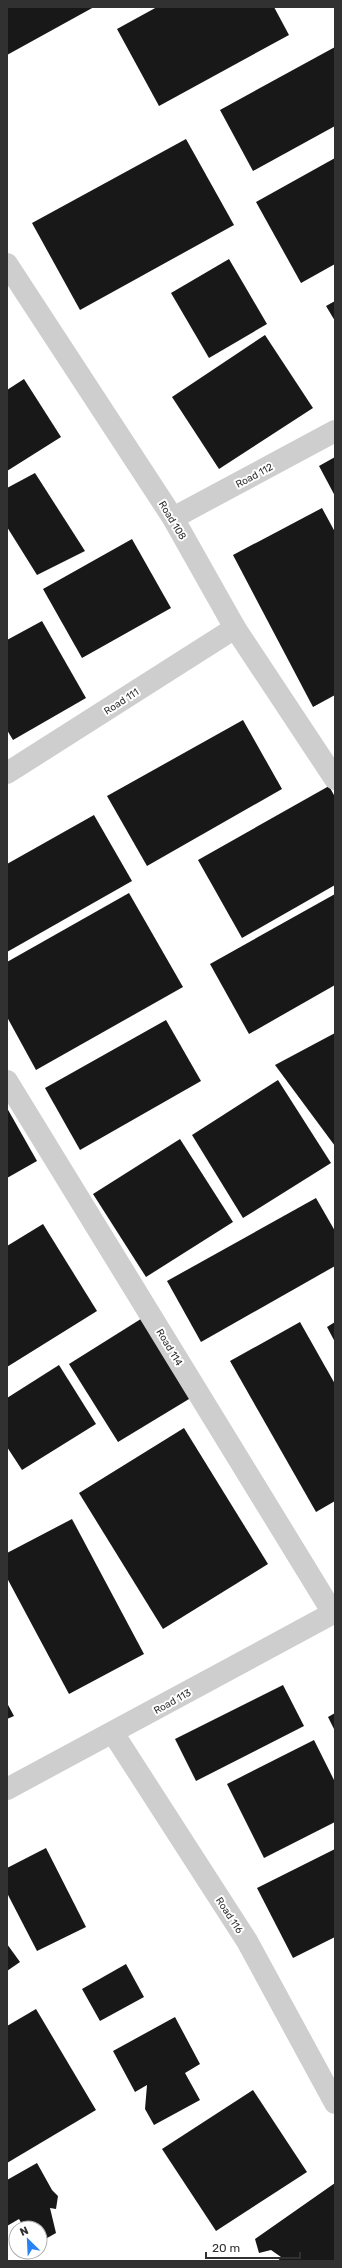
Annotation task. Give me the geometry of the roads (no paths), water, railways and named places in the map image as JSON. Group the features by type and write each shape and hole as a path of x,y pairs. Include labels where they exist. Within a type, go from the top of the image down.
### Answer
{"street":[{"name":"Road 108","path":"7,264 173,518 236,628 335,779"},
{"name":"Road 112","path":"173,518 335,431"},
{"name":"Road 111","path":"7,773 236,628"},
{"name":"Road 114","path":"7,1081 334,1612"},
{"name":"Road 113","path":"7,1789 113,1733 334,1612"},
{"name":"Road 116","path":"113,1733 247,1941 335,2103"}]}
